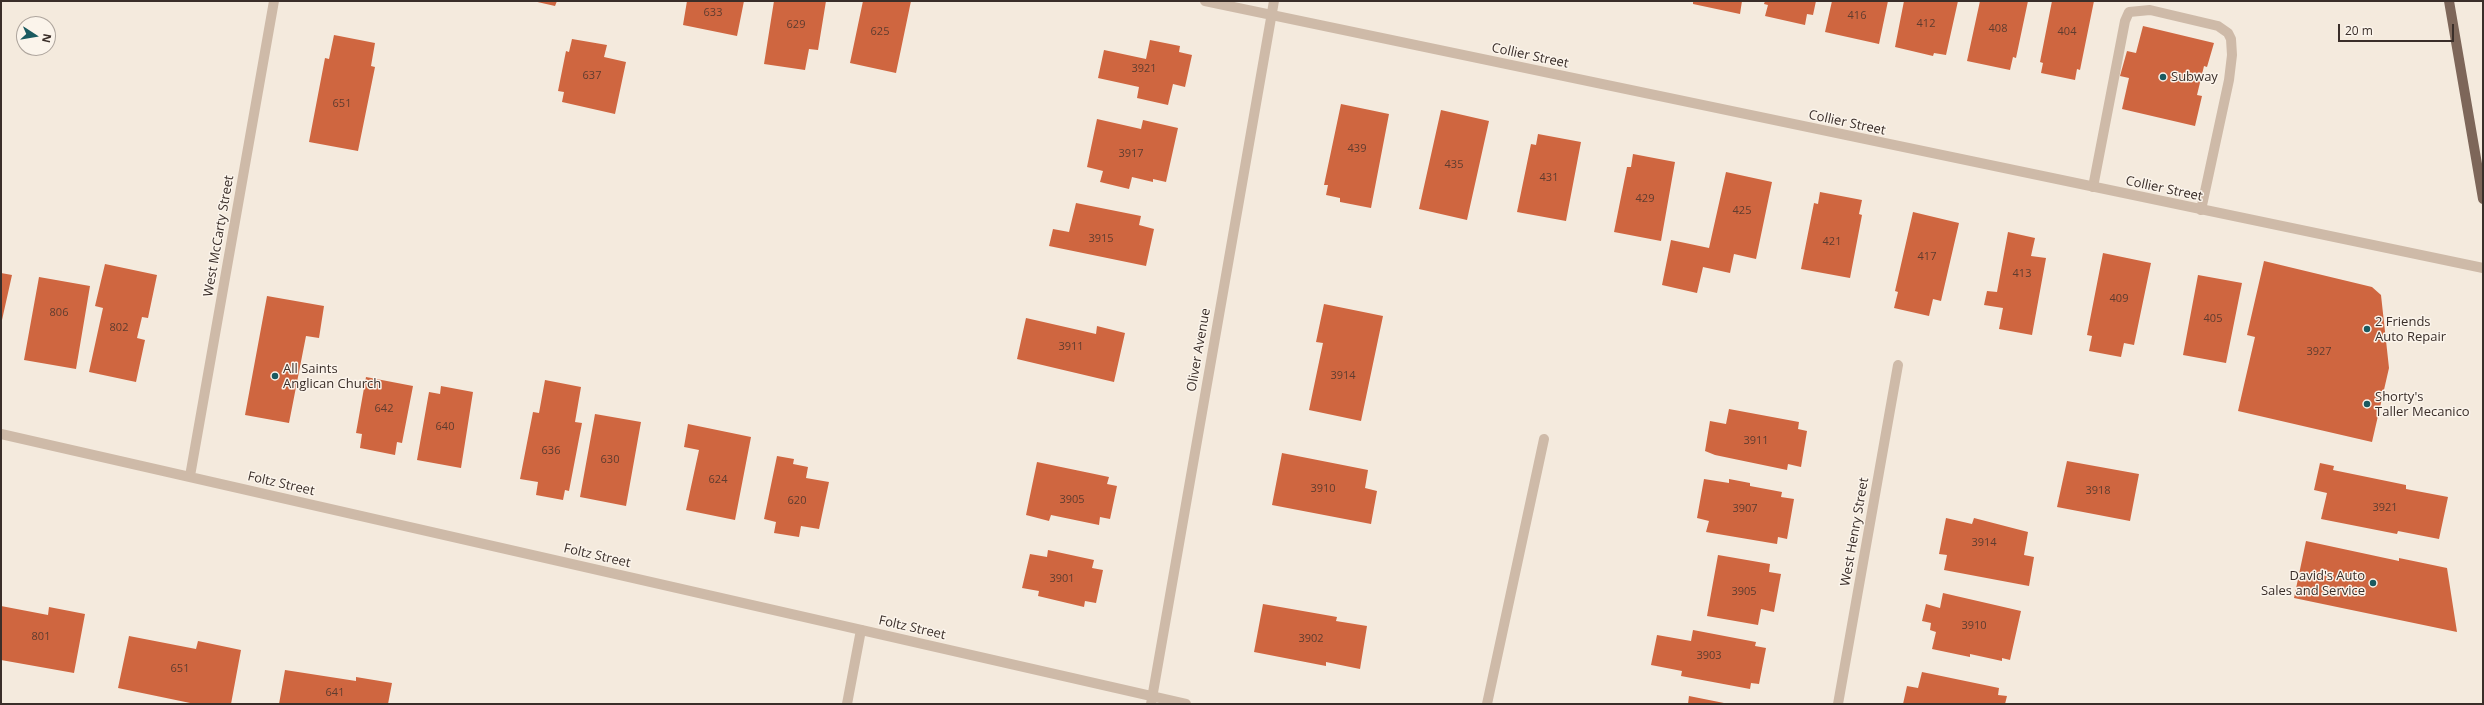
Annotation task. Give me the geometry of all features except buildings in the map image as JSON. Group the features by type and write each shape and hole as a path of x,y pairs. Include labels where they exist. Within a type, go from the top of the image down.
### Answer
{"main road":[{"path":"2449,1 2483,199"}],"street":[{"name":"West McCarty Street","path":"190,476 274,1"},
{"name":"Collier Street","path":"1205,1 2483,268"},
{"name":"Oliver Avenue","path":"1151,700 1274,1"},
{"path":"2092,187 2125,21 2129,12 2150,10 2218,26 2228,33 2231,39 2232,55 2229,80 2201,210"},
{"name":"West Henry Street","path":"1838,704 1898,365"},
{"name":"Foltz Street","path":"1,434 861,630 1151,700 1186,704"},
{"path":"1487,704 1544,439"},
{"path":"847,704 861,630"}],"place":[{"name":"Subway","path":"2163,77"},
{"name":"2 Friends Auto Repair","path":"2367,329"},
{"name":"All Saints Anglican Church","path":"275,376"},
{"name":"Shorty's Taller Mecanico","path":"2367,404"},
{"name":"David's Auto Sales and Service","path":"2373,583"}]}
